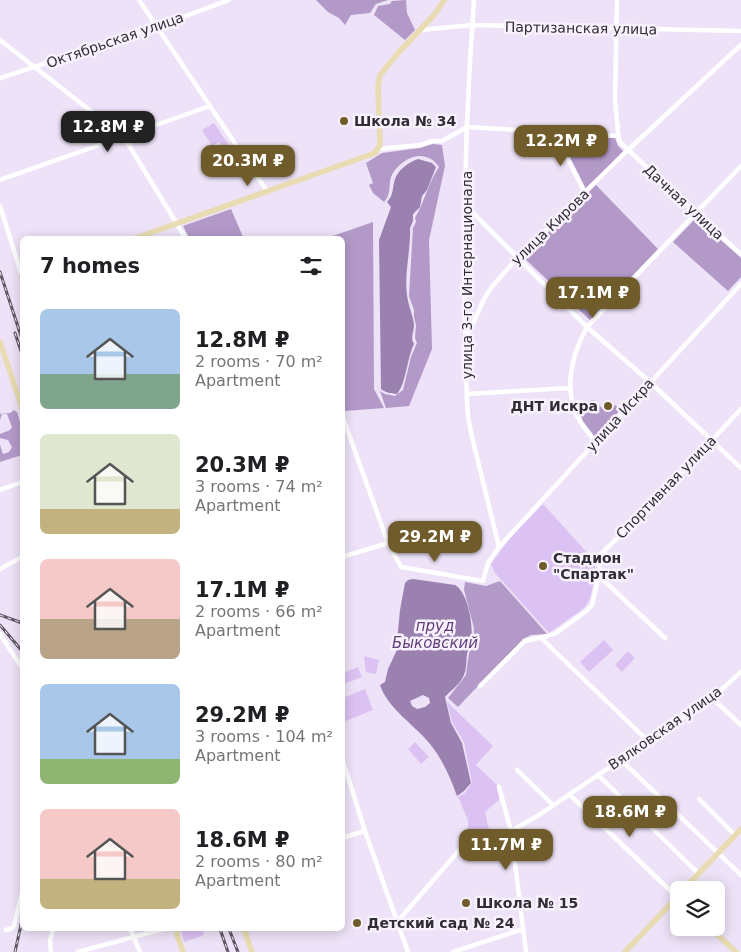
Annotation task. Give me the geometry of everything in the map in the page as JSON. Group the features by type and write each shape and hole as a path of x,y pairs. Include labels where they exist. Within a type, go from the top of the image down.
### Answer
{"main road":[{"path":"142,236 370,155 379,149 378,88 380,75 435,14 444,0"},
{"path":"0,342 20,402"},
{"path":"691,881 741,829"},
{"path":"625,952 670,905"},
{"path":"177,931 183,952"},
{"path":"245,931 252,952"},
{"path":"719,936 736,952"}],"street":[{"path":"139,0 267,191"},
{"name":"Октябрьская улица","path":"0,78 229,0"},
{"name":"улица 3-го Интернационала","path":"474,0 467,127 464,294 467,394 470,424 499,547"},
{"path":"379,149 420,145 432,140 442,141 467,127 618,136 615,100 617,0"},
{"name":"Партизанская улица","path":"421,30 472,25 741,31"},
{"path":"0,40 124,137 184,236"},
{"name":"улица Кирова","path":"466,340 484,299 491,288 518,258 628,150 741,45"},
{"path":"0,180 210,106"},
{"path":"554,132 585,193"},
{"name":"Дачная улица","path":"618,136 619,141 628,150 741,254"},
{"path":"595,441 580,423 573,404 570,388 573,361 579,342 587,327 741,166"},
{"path":"0,206 20,271"},
{"path":"466,206 587,327 650,382 741,468"},
{"name":"улица Искра","path":"388,543 401,567 483,581 488,563 499,547 741,284"},
{"path":"467,394 570,388"},
{"name":"Спортивная улица","path":"480,686 525,641 556,633 592,605 600,570 598,557 658,498 741,409"},
{"path":"345,423 388,543 345,556"},
{"path":"0,490 20,483"},
{"path":"0,569 20,558"},
{"path":"599,576 665,638"},
{"path":"0,634 20,665"},
{"path":"541,638 648,741"},
{"name":"Вялковская улица","path":"398,921 461,848 511,831 712,698 741,672"},
{"path":"712,698 741,725"},
{"path":"620,760 741,875"},
{"path":"345,765 365,831 408,952"},
{"path":"517,770 552,805"},
{"path":"598,775 698,874"},
{"path":"499,787 511,831 526,952"},
{"path":"569,794 670,889"},
{"path":"699,799 735,835"},
{"path":"345,837 365,831"},
{"path":"6,930 14,926 20,901"},
{"path":"453,952 523,929"},
{"path":"51,952 52,931"},
{"path":"131,931 140,952"},
{"path":"78,952 156,931"}],"shaded area":[{"path":"316,0 388,0 376,4 370,13 351,15 345,25"},
{"path":"406,0 407,13 415,30 405,40 374,15 378,6 390,4 392,1"},
{"path":"214,123 232,150 227,153 219,142 212,146 202,130"},
{"path":"559,135 615,138 618,146 623,151 586,189"},
{"path":"433,144 442,145 445,166 429,240 432,349 409,406 386,408 380,391 395,396 403,390 411,357 417,343 415,338 414,310 409,296 413,228 416,222 415,218 439,167 434,161 422,156 415,156 403,162 391,176 388,195 384,202 373,193 369,185 373,183 366,163 382,153 420,148"},
{"path":"596,185 658,249 590,320 523,257"},
{"path":"231,209 243,236 188,236 183,226"},
{"path":"696,218 741,258 741,277 728,291 673,242"},
{"path":"373,222 374,389 384,408 345,411 345,236 333,236"},
{"path":"594,400 606,412 615,405 621,409 595,437 583,421 576,404"},
{"path":"14,410 17,412 20,422 20,456 0,462 0,445 3,454 9,452 12,447 8,440 0,438 0,434 10,430 12,427 7,414 2,414 0,420 0,414 10,413"},
{"name":"Стадион \"Спартак\"","path":"543,504 593,559 596,572 590,599 584,608 549,633 495,573 491,564 511,537"},
{"path":"500,581 547,634 531,635 523,639 458,707 448,698 466,675 469,653 473,646 474,628 464,590 465,582 486,586"},
{"path":"604,640 613,650 589,672 580,662"},
{"path":"628,651 635,658 622,672 615,665"},
{"path":"364,656 379,660 376,674 366,672"},
{"path":"358,667 362,677 345,684 345,672"},
{"path":"365,689 373,710 345,721 345,697"},
{"path":"447,702 493,746 476,765 497,785 499,800 485,812 490,834 468,841 468,820 458,797 465,793 472,783 464,742 452,722"},
{"path":"415,742 429,757 421,764 408,749"},
{"path":"181,931 203,931 204,935 184,942"}],"water":[{"path":"418,159 432,163 436,167 427,190 422,196 420,207 413,214 410,228 406,287 414,325 412,337 414,344 400,390 397,394 381,389 379,240 391,207 387,202 392,194 396,176 404,167"},
{"name":"пруд Быковский","path":"413,579 455,585 464,596 470,613 472,632 465,671 459,683 445,697 451,723 462,743 471,783 457,796 446,769 435,750 389,702 380,685 385,682 388,669 396,652 400,610 405,583","holes":["423,695 429,698 430,703 425,707 417,709 412,706 410,701"]}],"railway":[{"path":"0,272 20,333"},
{"path":"15,333 20,348"},
{"path":"0,615 20,622"},
{"path":"0,625 20,649"},
{"path":"15,952 20,929"},
{"path":"221,931 228,952"},
{"path":"230,931 238,952"}],"place":[{"name":"Школа № 34","path":"344,121"},
{"name":"ДНТ Искра","path":"608,406"},
{"name":"Стадион \"Спартак\"","path":"543,566"},
{"name":"Школа № 15","path":"466,903"},
{"name":"Детский сад № 24","path":"357,923"}]}
